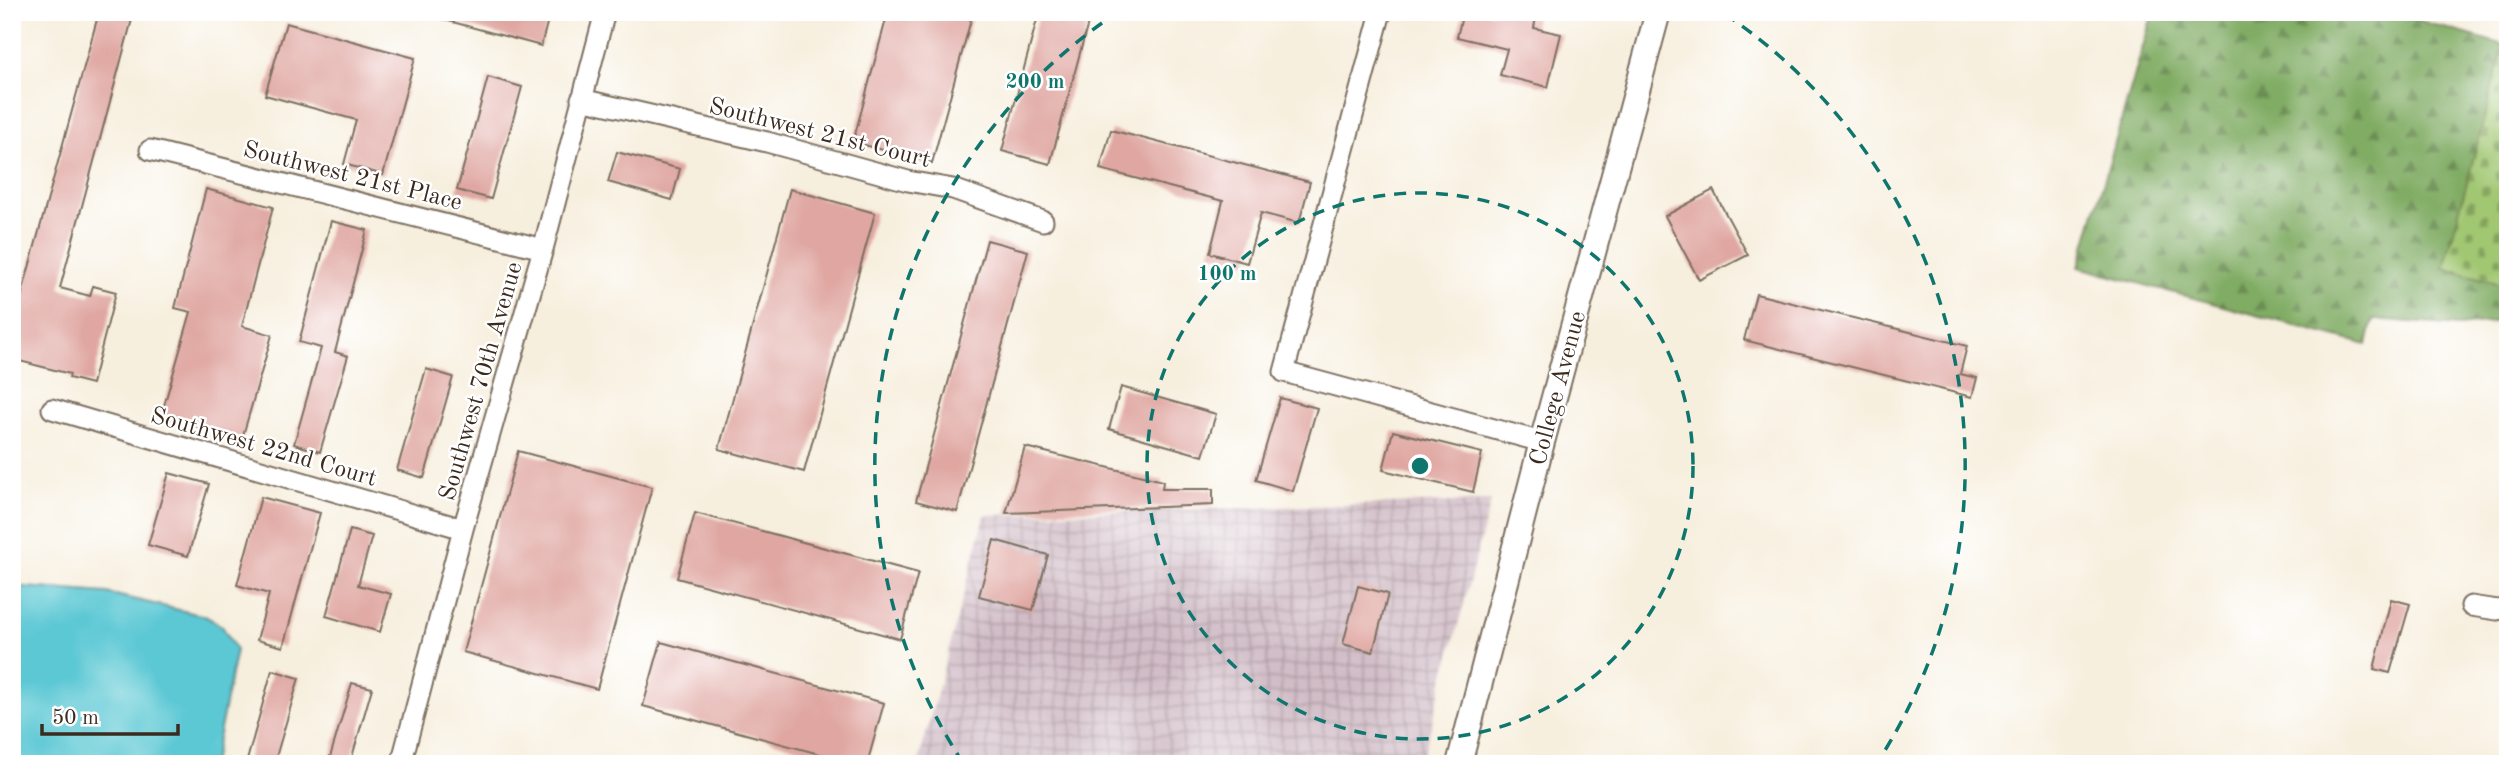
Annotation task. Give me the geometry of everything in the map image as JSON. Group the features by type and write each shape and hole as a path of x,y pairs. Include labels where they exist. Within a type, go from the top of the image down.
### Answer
{"street":[{"name":"Southwest 70th Avenue","path":"401,764 463,530 543,249 605,12"},
{"path":"1381,12 1284,372 1542,442"},
{"name":"College Avenue","path":"1459,764 1542,442 1658,12"},
{"name":"Southwest 21st Court","path":"581,99 767,142 908,181 953,189 1043,221"},
{"name":"Southwest 21st Place","path":"150,150 543,249"},
{"name":"Southwest 22nd Court","path":"52,409 463,530"},
{"path":"2471,606 2497,610 2508,608"}],"shaded area":[{"path":"1491,501 1421,764 918,764 985,515"}],"green space":[{"path":"2153,12 2390,12 2504,45 2508,32 2508,320 2459,326 2373,319 2367,345 2079,267"},
{"path":"2508,29 2508,286 2444,268"}],"water":[{"path":"12,586 107,593 205,616 222,626 236,650 213,764 12,763"}],"building":[{"path":"99,12 134,12 60,288 90,296 93,286 116,292 92,384 69,378 70,374 12,359 12,330"},
{"path":"435,12 550,12 541,46 434,17"},
{"path":"888,12 973,12 932,163 853,142"},
{"path":"1039,12 1091,12 1050,164 1002,151"},
{"path":"1463,12 1537,12 1534,28 1561,34 1548,87 1500,75 1507,49 1457,37"},
{"path":"286,23 415,58 383,175 344,164 356,120 265,95"},
{"path":"488,77 522,87 491,199 457,190"},
{"path":"1111,130 1310,182 1299,223 1261,213 1247,263 1210,253 1223,201 1100,169"},
{"path":"617,152 680,169 672,200 608,182"},
{"path":"206,189 273,207 242,326 272,335 242,439 161,416 191,312 175,308"},
{"path":"790,189 875,213 804,472 719,449"},
{"path":"1713,190 1748,255 1699,280 1665,216"},
{"path":"331,221 367,230 335,352 348,356 320,452 294,444 321,348 299,342"},
{"path":"987,240 1028,251 957,512 916,501"},
{"path":"1756,294 1967,346 1960,374 1977,378 1972,397 1744,340"},
{"path":"426,369 453,377 424,478 397,470"},
{"path":"1121,387 1216,414 1203,456 1109,429"},
{"path":"1280,398 1317,408 1293,491 1256,480"},
{"path":"1393,431 1482,453 1473,492 1383,470"},
{"path":"1025,447 1163,481 1162,489 1213,489 1213,505 1006,513"},
{"path":"518,451 652,487 597,689 463,652"},
{"path":"169,473 209,484 188,556 148,545"},
{"path":"261,497 320,513 283,647 257,640 269,594 237,585"},
{"path":"695,513 918,573 900,639 677,578"},
{"path":"350,530 372,536 358,585 391,594 380,632 326,616"},
{"path":"994,540 1048,555 1033,610 979,596"},
{"path":"1358,586 1388,594 1373,652 1343,644"},
{"path":"2391,599 2410,604 2390,673 2374,669"},
{"path":"661,642 884,703 867,764 856,764 643,706"},
{"path":"272,670 299,678 274,764 246,764"},
{"path":"352,683 372,688 350,764 328,764"}]}
